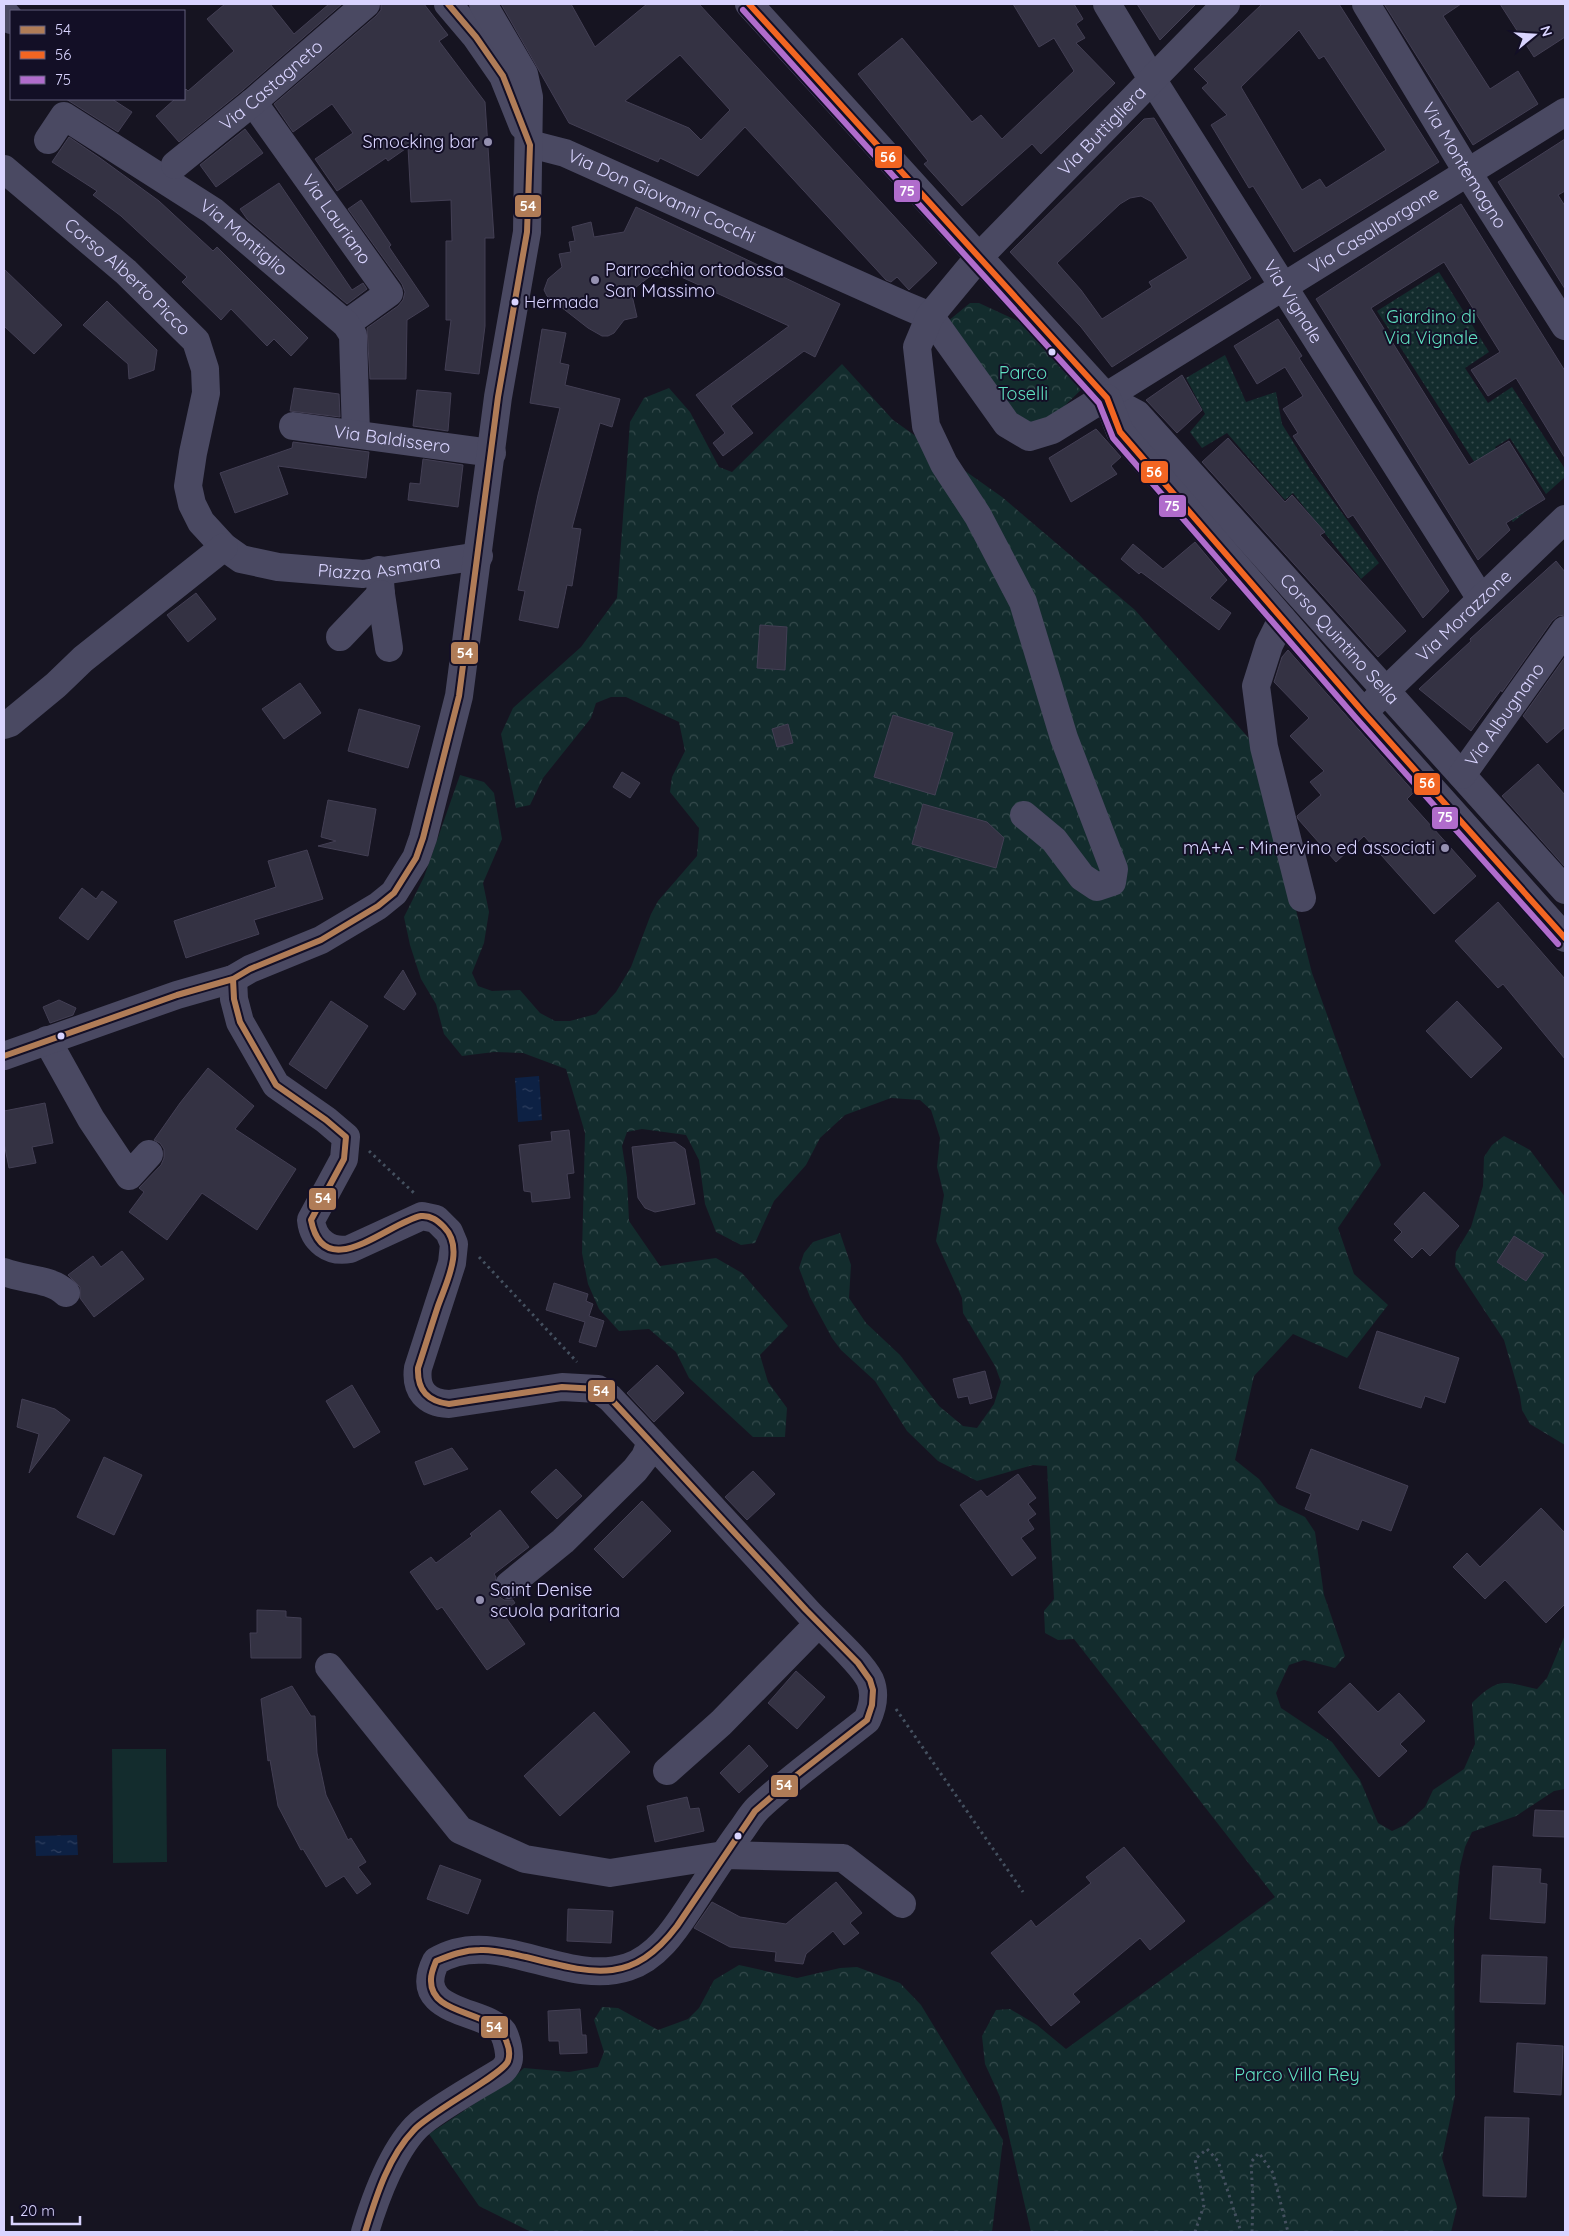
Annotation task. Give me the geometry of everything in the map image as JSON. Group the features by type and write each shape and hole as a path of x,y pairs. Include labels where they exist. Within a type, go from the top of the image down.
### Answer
{"street":[{"name":"Via Castagneto","path":"175,165 253,102 366,4"},
{"path":"448,4 476,37 503,76 530,144"},
{"path":"4,1056 176,995 233,979 320,940 350,924 394,893 406,876 423,838 459,696 479,556 498,397 527,232 530,144 528,85 524,74 483,4"},
{"name":"Corso Quintino Sella","path":"749,4 1107,398 1137,414 1565,890"},
{"name":"Via Vignale","path":"1107,4 1282,286 1481,599"},
{"name":"Via Buttigliera","path":"1024,815 1054,840 1082,877 1096,887 1112,882 1114,869 1064,738 1023,602 978,516 944,464 926,426 917,347 930,316 979,257 1226,4"},
{"name":"Via Montemagno","path":"1366,4 1468,173 1565,326"},
{"name":"Via Lauriano","path":"253,102 389,293 346,324"},
{"name":"Via Casalborgone","path":"930,316 1008,424 1029,437 1052,430 1107,398 1282,286 1565,112"},
{"name":"Via Montiglio","path":"48,140 64,116 213,211 346,324"},
{"name":"Via Don Giovanni Cocchi","path":"530,144 566,153 930,316"},
{"name":"Corso Alberto Picco","path":"4,169 126,272 196,341 205,369 206,393 193,452 188,486 192,504 201,522 224,547 241,559 278,566"},
{"path":"346,324 353,335 356,434"},
{"name":"Corso Quintino Sella","path":"1107,398 1120,432 1363,712 1565,938"},
{"name":"Via Baldissero","path":"293,426 492,453"},
{"name":"Via Morazzone","path":"1363,712 1565,519"},
{"path":"4,725 10,723 56,685 83,659 224,547"},
{"name":"Piazza Asmara","path":"278,566 363,574 380,582 479,556"},
{"path":"340,637 380,582"},
{"path":"380,582 389,648"},
{"path":"1282,619 1269,645 1256,686 1264,747 1302,898"},
{"name":"Via Albugnano","path":"1462,775 1565,630"},
{"path":"233,979 234,999 240,1022 276,1085 326,1120 346,1137 344,1159 311,1220 312,1230 320,1242 333,1249 342,1251 412,1220 429,1216 449,1232 454,1244 452,1263 416,1379 422,1393 438,1403 449,1404 562,1387 598,1389 610,1398 818,1624 863,1669 870,1681 874,1707 867,1720 757,1809 676,1927 662,1945 645,1959 629,1967 586,1971 478,1949 452,1954 436,1961 431,1977 432,1988 437,1997 445,2005 495,2025 503,2032 510,2057 508,2065 502,2071 422,2122 389,2168 375,2199 365,2232"},
{"path":"47,1040 91,1119 129,1176 149,1154"},
{"path":"4,1272 57,1285 66,1293"},
{"path":"509,1586 563,1541 635,1470 646,1457 651,1442"},
{"path":"667,1771 721,1723 818,1624"},
{"path":"329,1667 460,1830 525,1859 610,1873 724,1855 843,1858 902,1904"}],"path":[{"path":"346,1137 360,1143 419,1199"},
{"path":"484,1263 583,1369"},
{"path":"870,1681 894,1707 1024,1892"},
{"path":"1195,2232 1204,2204 1195,2159 1207,2149 1218,2161 1241,2232"},
{"path":"1252,2232 1254,2200 1251,2162 1259,2153 1273,2173 1288,2232"}],"green space":[{"name":"Giardino di Via Vignale","path":"1439,272 1489,352 1465,368 1488,403 1512,387 1565,469 1565,477 1546,494 1510,438 1495,447 1531,507 1513,522 1377,311"},
{"name":"Parco Toselli","path":"970,303 979,303 1033,328 1086,385 1049,421 1010,438 930,336"},
{"path":"1225,355 1246,402 1276,392 1282,424 1311,471 1379,563 1361,579 1293,493 1285,500 1227,433 1202,448 1190,432 1205,414 1186,378"},
{"name":"Parco Villa Rey","path":"842,364 893,420 1002,497 1135,610 1254,744 1312,973 1381,1165 1338,1228 1354,1274 1388,1305 1347,1358 1293,1334 1254,1376 1235,1460 1259,1479 1278,1504 1305,1517 1315,1532 1324,1595 1345,1656 1335,1668 1304,1660 1289,1665 1276,1693 1281,1708 1332,1742 1360,1780 1378,1823 1392,1831 1405,1825 1425,1807 1433,1790 1464,1769 1475,1744 1472,1703 1495,1685 1502,1683 1537,1689 1547,1678 1565,1635 1565,1789 1554,1791 1516,1816 1472,1832 1465,1847 1460,1867 1454,1929 1455,2096 1442,2158 1457,2207 1451,2232 1031,2232 1000,2097 985,2064 982,2036 996,2010 1010,2009 1037,2025 1066,2049 1275,1897 1074,1639 1058,1640 1045,1633 1044,1611 1054,1599 1047,1466 1033,1465 977,1481 938,1461 907,1431 875,1381 841,1350 832,1338 810,1297 799,1268 804,1253 813,1242 840,1233 851,1265 849,1298 866,1323 900,1355 939,1406 963,1426 977,1428 994,1404 1001,1382 995,1366 963,1313 962,1298 936,1241 944,1195 937,1167 940,1138 931,1110 920,1100 891,1098 845,1115 820,1138 806,1165 774,1201 755,1243 741,1245 716,1232 705,1204 699,1160 686,1135 642,1129 627,1132 622,1146 627,1178 629,1221 660,1266 716,1258 742,1273 788,1326 760,1355 768,1382 787,1408 785,1437 753,1437 689,1378 676,1352 649,1329 619,1331 599,1309 588,1284 582,1253 585,1133 566,1069 523,1053 494,1052 462,1056 444,1034 436,1004 421,979 410,945 404,917 424,877 460,775 484,782 494,793 502,839 483,883 489,912 484,943 472,973 478,986 492,991 520,990 540,1013 555,1021 570,1021 596,1014 616,992 631,967 651,914 658,901 697,856 699,828 670,792 672,777 685,751 679,722 626,697 611,697 596,703 591,718 543,778 530,805 516,808 501,734 513,708 581,647 617,598 630,422 644,398 669,388 690,412 719,467 732,472"},
{"path":"1504,1136 1530,1150 1565,1197 1565,1445 1530,1424 1522,1410 1520,1396 1504,1340 1455,1266 1456,1252 1471,1227 1483,1186 1484,1157 1492,1145"},
{"path":"112,1749 166,1749 167,1862 113,1863"},
{"path":"739,1965 797,1978 840,1968 857,1967 900,1983 921,2005 1003,2140 992,2232 531,2232 479,2206 429,2134 513,2078 524,2068 569,2072 598,2067 604,2052 594,2020 602,2007 618,2008 658,2030 688,2019 699,2008 714,1980"}],"water":[{"path":"539,1076 542,1120 518,1122 515,1078"},
{"path":"77,1835 78,1855 36,1856 35,1836"}],"building":[{"path":"225,4 270,4 294,34 329,4 342,4 243,90 179,142 156,116 174,100 185,100 186,89 188,91 234,51 207,19"},
{"path":"381,4 424,4 448,35 439,41 485,102 494,238 485,238 485,326 479,374 445,370 451,320 446,320 446,241 452,241 451,200 411,202 408,147 388,161 386,158 337,191 315,159 353,133 332,104 293,132 274,104 376,16 381,10"},
{"path":"501,4 571,4 595,47 647,4 699,4 937,263 909,290 897,277 891,282 886,280 745,127 698,176 660,158 658,162 569,123","holes":["680,55 730,110 701,140 689,128 625,101"]},
{"path":"1013,4 1074,4 1083,19 1076,24 1085,38 1076,43 1115,83 1041,154 1032,144 962,206 924,164 928,161 858,74 902,38 972,122 981,115 1002,139 1074,71 1054,38 1039,47"},
{"path":"1137,4 1196,4 1160,40"},
{"path":"1262,4 1339,4 1439,162 1294,252 1253,186 1249,188 1211,125 1227,115 1202,88 1208,83 1194,69","holes":["1299,30 1319,59 1324,56 1386,150 1326,188 1320,179 1302,190 1241,87"]},
{"path":"1384,4 1461,4 1443,16 1490,89 1518,71 1538,104 1473,145"},
{"path":"1500,4 1565,4 1565,37 1534,57"},
{"path":"68,100 114,100 132,112 118,132"},
{"path":"1154,118 1251,278 1112,367 1081,327 1010,252 1144,119","holes":["1141,196 1152,202 1188,258 1149,282 1152,287 1102,319 1081,290 1057,263 1120,204 1130,198"]},
{"path":"245,129 263,153 216,187 200,165"},
{"path":"69,137 159,201 213,251 217,247 308,338 291,356 274,339 267,346 231,309 221,320 182,282 187,277 121,216 93,195 97,191 52,162"},
{"path":"1565,139 1565,191 1558,195 1565,206 1565,289 1498,182"},
{"path":"279,183 352,290 363,283 367,289 347,304 247,219 240,209"},
{"path":"361,200 391,245 389,247 429,306 407,320 406,379 370,379 367,328 398,306 403,300 405,292 402,284 348,209"},
{"path":"1461,204 1565,371 1565,458 1516,378 1488,396 1471,370 1500,352 1444,262 1371,308 1469,465 1509,441 1545,499 1506,523 1510,530 1478,560 1316,299"},
{"path":"636,207 840,304 815,357 804,351 731,406 753,433 723,456 713,443 725,433 696,395 789,326 666,270 662,278 653,274 631,291 637,317 624,320 614,333 608,336 602,336 588,328 547,296 544,290 548,279 562,267 559,254 571,252 569,242 575,241 572,227 591,222 594,237 624,232"},
{"path":"4,269 62,325 34,354 4,326"},
{"path":"107,301 157,350 154,370 129,379 128,364 83,325"},
{"path":"1278,319 1302,356 1299,358 1449,591 1423,618 1353,515 1348,518 1293,436 1298,433 1283,409 1303,396 1285,367 1257,384 1234,346"},
{"path":"542,329 566,333 560,363 569,365 565,385 620,399 612,427 600,423 572,528 581,529 572,586 567,585 558,628 519,620 525,591 518,590 538,495 560,408 530,403"},
{"path":"1182,375 1202,410 1177,433 1146,400"},
{"path":"294,388 339,394 340,417 290,411"},
{"path":"417,390 451,393 448,431 413,426"},
{"path":"1096,429 1121,457 1111,466 1117,474 1071,502 1049,458"},
{"path":"1228,438 1285,502 1292,495 1325,532 1320,535 1406,631 1378,657 1202,462"},
{"path":"293,442 369,452 366,478 278,466 288,494 235,513 220,473 292,448"},
{"path":"423,459 463,465 458,507 408,500 410,483 420,484"},
{"path":"1195,542 1227,580 1210,598 1231,613 1219,630 1141,572 1139,574 1121,559 1133,544 1163,569"},
{"path":"1556,561 1565,572 1565,615 1558,616 1552,621 1502,692 1501,690 1471,731 1419,689 1471,641 1470,639"},
{"path":"196,593 216,619 188,642 167,615"},
{"path":"760,625 787,627 785,670 757,668"},
{"path":"1288,650 1414,792 1407,799 1476,876 1434,914 1364,836 1336,862 1298,819 1297,816 1321,795 1310,782 1324,771 1290,736 1309,718 1274,682 1282,657"},
{"path":"1565,657 1565,727 1547,743 1523,716"},
{"path":"300,683 321,713 284,739 262,709"},
{"path":"359,709 420,726 408,768 348,751"},
{"path":"893,715 953,733 935,795 874,777"},
{"path":"788,724 793,743 777,747 772,729"},
{"path":"1538,764 1565,795 1565,867 1502,796"},
{"path":"622,772 640,783 630,798 613,787"},
{"path":"328,800 376,809 368,856 318,846 336,841 321,837"},
{"path":"923,804 987,822 1004,838 996,868 912,844"},
{"path":"307,850 323,899 254,920 259,934 186,958 174,921 276,887 268,861"},
{"path":"82,888 96,899 102,891 117,902 88,940 59,918"},
{"path":"1498,902 1565,979 1565,1059 1503,984 1498,988 1455,941"},
{"path":"403,970 416,994 404,1010 384,997"},
{"path":"59,1000 76,1008 73,1015 50,1023 43,1007"},
{"path":"331,1001 368,1026 326,1089 289,1064"},
{"path":"1457,1001 1502,1048 1471,1078 1426,1031"},
{"path":"208,1068 254,1106 235,1129 296,1169 257,1230 202,1193 167,1240 129,1212 144,1192 139,1188 161,1165 164,1158 164,1149 160,1143 154,1140"},
{"path":"45,1103 53,1143 32,1147 36,1163 9,1168 4,1143 4,1111"},
{"path":"569,1130 574,1173 567,1174 570,1198 532,1202 531,1192 524,1191 519,1145 552,1141 551,1132"},
{"path":"675,1142 685,1149 695,1204 655,1212 645,1208 638,1198 632,1147"},
{"path":"1424,1192 1459,1226 1430,1256 1422,1248 1412,1258 1394,1240 1402,1232 1394,1224"},
{"path":"1514,1236 1544,1255 1526,1281 1497,1262"},
{"path":"122,1251 144,1279 94,1317 80,1298 80,1287 68,1275 93,1256 101,1267"},
{"path":"554,1283 588,1294 586,1301 593,1304 589,1316 604,1321 596,1347 579,1342 585,1322 546,1310"},
{"path":"1377,1331 1459,1358 1445,1403 1425,1396 1421,1408 1359,1388"},
{"path":"657,1365 684,1393 654,1422 627,1393"},
{"path":"985,1371 992,1398 970,1404 968,1396 958,1398 953,1379"},
{"path":"352,1385 380,1432 354,1448 326,1401"},
{"path":"22,1399 55,1409 70,1420 29,1473 39,1434 17,1427"},
{"path":"452,1448 468,1469 424,1485 415,1462"},
{"path":"1311,1449 1408,1486 1391,1531 1362,1520 1358,1530 1305,1509 1311,1494 1296,1488"},
{"path":"104,1457 142,1475 114,1535 77,1517"},
{"path":"556,1469 582,1496 557,1519 531,1492"},
{"path":"753,1471 775,1494 747,1520 725,1497"},
{"path":"1018,1474 1036,1498 1028,1504 1036,1514 1028,1520 1034,1529 1021,1538 1036,1558 1012,1576 960,1505 981,1490 987,1497"},
{"path":"642,1501 671,1531 623,1578 594,1549"},
{"path":"1541,1508 1565,1533 1565,1604 1546,1623 1505,1580 1485,1599 1453,1567 1467,1553 1480,1567"},
{"path":"500,1510 529,1547 494,1574 496,1577 494,1587 497,1595 504,1600 513,1600 515,1603 502,1612 525,1644 487,1670 442,1607 437,1610 410,1572 431,1557 436,1563 472,1536 470,1534"},
{"path":"257,1610 286,1611 286,1617 301,1618 301,1658 251,1658 250,1633 257,1633"},
{"path":"796,1671 825,1697 797,1729 768,1703"},
{"path":"1350,1683 1378,1712 1399,1693 1425,1721 1400,1744 1407,1751 1379,1777 1318,1712"},
{"path":"292,1686 311,1716 315,1716 317,1753 326,1795 348,1840 351,1838 366,1862 358,1867 371,1884 357,1894 344,1876 326,1887 303,1849 301,1850 278,1806 270,1760 268,1761 261,1699"},
{"path":"594,1712 630,1752 560,1816 524,1776"},
{"path":"749,1745 768,1766 739,1793 720,1773"},
{"path":"687,1797 690,1809 699,1808 704,1831 655,1842 647,1806"},
{"path":"1535,1810 1565,1811 1565,1837 1533,1836"},
{"path":"1124,1847 1185,1921 1150,1950 1140,1938 1073,1994 1080,2002 1051,2026 991,1953 1031,1920 1036,1927 1091,1883 1086,1877"},
{"path":"440,1865 481,1880 468,1914 427,1899"},
{"path":"1493,1866 1541,1869 1540,1883 1547,1884 1545,1923 1490,1919"},
{"path":"836,1882 862,1913 850,1923 859,1933 844,1945 833,1931 806,1954 803,1964 775,1961 776,1952 730,1947 694,1928 712,1902 740,1917 786,1924"},
{"path":"568,1909 613,1911 611,1943 567,1941"},
{"path":"1482,1955 1547,1957 1545,2004 1480,2002"},
{"path":"580,2009 582,2035 586,2035 587,2053 560,2054 559,2041 549,2041 548,2011"},
{"path":"1517,2043 1563,2046 1561,2095 1514,2092"},
{"path":"1485,2117 1529,2118 1526,2197 1483,2196"}],"transit line":[{"name":"54","path":"4,1056 177,995 233,979 250,969 321,940 378,906 394,893 416,858 423,838 459,696 498,397 527,232 530,145 503,76 476,37 448,4"},
{"name":"56","path":"749,4 1107,398 1120,432 1363,712 1565,938"},
{"name":"75","path":"743,10 1099,403 1113,438 1356,718 1558,944"},
{"name":"54","path":"233,979 234,999 240,1022 276,1085 326,1120 346,1137 344,1159 311,1220 318,1239 329,1248 343,1249 359,1245 421,1216 431,1217 444,1227 450,1235 453,1245 452,1266 418,1368 419,1382 425,1393 435,1400 449,1404 562,1387 598,1389 610,1398 806,1610 858,1663 870,1680 873,1690 872,1705 867,1720 798,1774 755,1811 677,1926 660,1946 643,1959 626,1967 609,1970 571,1967 509,1953 486,1950 463,1952 436,1961 431,1977 433,1992 441,2001 452,2008 491,2024 501,2032 508,2045 509,2059 494,2075 435,2113 414,2130 397,2152 390,2165 365,2232"}],"place":[{"name":"Smocking bar","path":"488,142"},
{"name":"Parrocchia ortodossa San Massimo","path":"595,280"},
{"name":"Hermada","path":"515,302"},
{"name":"mA+A - Minervino ed associati","path":"1445,848"},
{"name":"Saint Denise scuola paritaria","path":"480,1600"}]}
